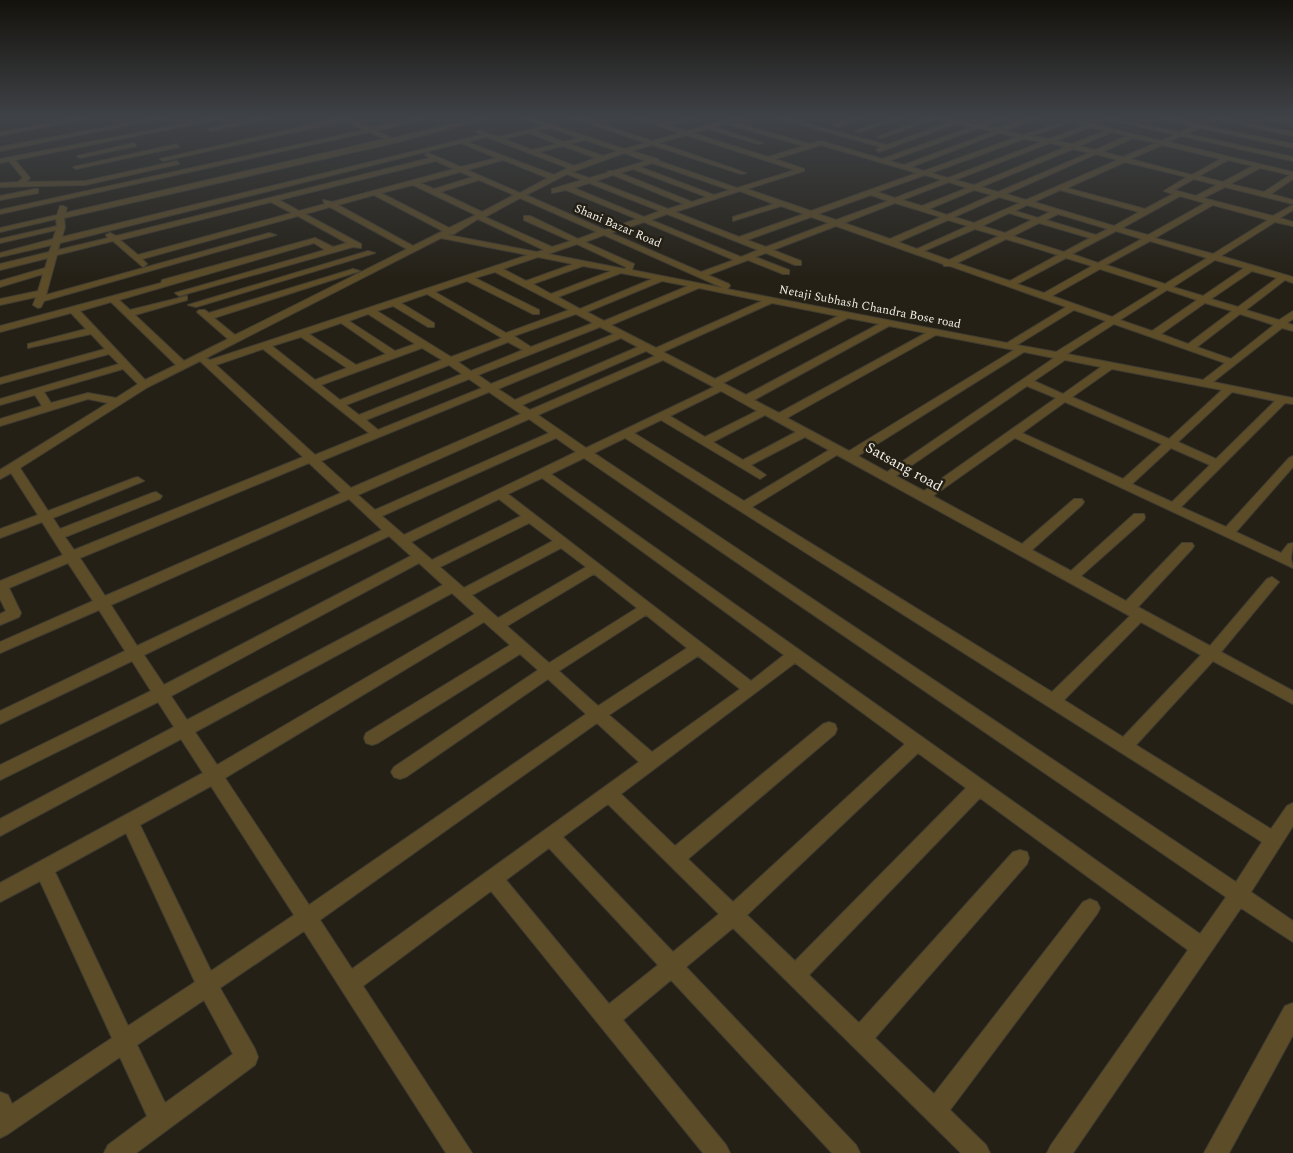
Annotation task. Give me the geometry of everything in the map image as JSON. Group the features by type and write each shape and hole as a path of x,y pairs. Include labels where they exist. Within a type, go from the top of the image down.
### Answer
{"street":[{"path":"19,185 28,178 22,172"},
{"path":"82,172 93,181"},
{"path":"86,175 101,172"},
{"path":"0,198 138,172"},
{"path":"0,212 182,172"},
{"path":"0,221 219,172"},
{"path":"0,230 253,172"},
{"path":"0,241 104,229 339,172"},
{"path":"0,267 116,240 383,172"},
{"path":"136,258 453,172"},
{"name":"Shani Bazar Road","path":"464,172 748,296"},
{"path":"539,172 554,178"},
{"path":"204,360 234,339 567,172"},
{"path":"574,172 589,180 798,263"},
{"path":"610,172 691,204"},
{"path":"555,191 617,172"},
{"path":"645,172 714,197"},
{"path":"685,172 1233,363"},
{"path":"460,1153 46,516 6,471 115,400 182,365 265,346 368,310 553,251 669,211 796,172"},
{"path":"922,172 1289,279"},
{"path":"739,240 929,172"},
{"path":"701,275 971,172"},
{"path":"922,209 1011,172"},
{"path":"889,242 1050,172"},
{"path":"916,252 1098,172"},
{"path":"1175,172 1293,202"},
{"path":"1200,172 1169,189 1196,199 1293,224"},
{"path":"1196,199 1249,172"},
{"path":"177,173 207,192"},
{"path":"1265,194 1293,175"},
{"path":"432,192 479,178"},
{"path":"413,182 553,251"},
{"path":"0,186 65,185"},
{"path":"566,187 644,220 786,272"},
{"path":"1060,188 1146,212"},
{"path":"306,191 414,250"},
{"name":"Netaji Subhash Chandra Bose road","path":"375,193 446,234 582,264 1288,400"},
{"path":"872,193 1293,328"},
{"path":"1009,284 1179,194"},
{"path":"0,255 58,234 212,195 242,215"},
{"path":"40,299 66,198"},
{"path":"273,200 388,262"},
{"path":"1044,297 1211,203"},
{"path":"736,218 780,204"},
{"path":"887,477 1111,321 1293,207"},
{"path":"1009,211 1097,238"},
{"path":"948,264 1058,212"},
{"path":"527,218 630,266 623,272 550,297"},
{"path":"0,302 40,299 275,237 250,220"},
{"path":"104,229 150,270 234,339"},
{"path":"0,329 315,240 331,250"},
{"path":"128,314 354,244"},
{"path":"193,305 371,252"},
{"path":"207,317 388,262"},
{"path":"525,284 582,264"},
{"path":"1153,335 1250,268"},
{"name":"Satsang road","path":"497,269 718,385 1293,698"},
{"path":"0,284 48,270"},
{"path":"468,278 536,312"},
{"path":"338,404 661,279"},
{"path":"1189,348 1239,311 1289,279"},
{"path":"358,420 697,286"},
{"path":"428,291 531,351"},
{"path":"113,298 182,365"},
{"path":"0,648 527,415 654,352 771,300"},
{"path":"393,302 432,325"},
{"path":"1008,346 1073,307"},
{"path":"73,309 144,384"},
{"path":"368,310 450,362 1293,932"},
{"path":"1205,384 1293,314"},
{"path":"402,541 662,416 846,315"},
{"path":"342,320 394,355"},
{"path":"745,400 887,323"},
{"path":"31,346 93,330"},
{"path":"779,418 934,332"},
{"path":"302,333 356,369"},
{"path":"0,620 14,613 0,586 312,459 378,435 622,334"},
{"path":"313,384 423,344"},
{"path":"265,346 378,435"},
{"path":"849,456 1022,349"},
{"path":"0,380 111,350"},
{"path":"512,405 654,352"},
{"path":"204,360 348,493 652,762"},
{"path":"0,402 126,366"},
{"path":"924,497 1109,366"},
{"path":"1025,381 1218,464"},
{"path":"1125,484 1230,389"},
{"path":"38,391 48,407"},
{"path":"0,423 88,396 115,400"},
{"path":"1174,507 1288,400"},
{"path":"704,441 765,411"},
{"path":"662,416 760,475"},
{"path":"743,464 805,432"},
{"path":"626,433 1274,840"},
{"path":"1014,433 1288,561 1293,547"},
{"path":"373,515 556,434"},
{"path":"743,507 837,450"},
{"path":"1228,533 1293,460"},
{"path":"542,473 1202,948"},
{"path":"0,534 138,481"},
{"path":"500,494 751,689"},
{"path":"57,535 156,496"},
{"path":"1023,550 1078,502"},
{"path":"1072,578 1139,516"},
{"path":"0,773 425,562 530,518"},
{"path":"0,718 390,530"},
{"path":"0,828 458,590 562,542"},
{"path":"1053,701 1134,611 1188,546"},
{"path":"0,893 491,620 595,568"},
{"path":"1125,746 1212,653 1272,582"},
{"path":"400,772 548,670 647,608"},
{"path":"372,738 521,646"},
{"path":"2,1117 126,1041 308,917 598,714 698,648"},
{"path":"350,983 795,655"},
{"path":"675,858 829,729"},
{"path":"608,1019 733,915 917,743"},
{"path":"795,974 979,787"},
{"path":"608,792 978,1153"},
{"path":"1059,1153 1238,896 1293,811"},
{"path":"116,1153 247,1057 207,985 130,822"},
{"path":"550,836 848,1153"},
{"path":"860,1038 1020,858"},
{"path":"44,869 126,1041 161,1120"},
{"path":"492,879 718,1153"},
{"path":"935,1111 1090,908"},
{"path":"1216,1153 1293,1014"}]}
